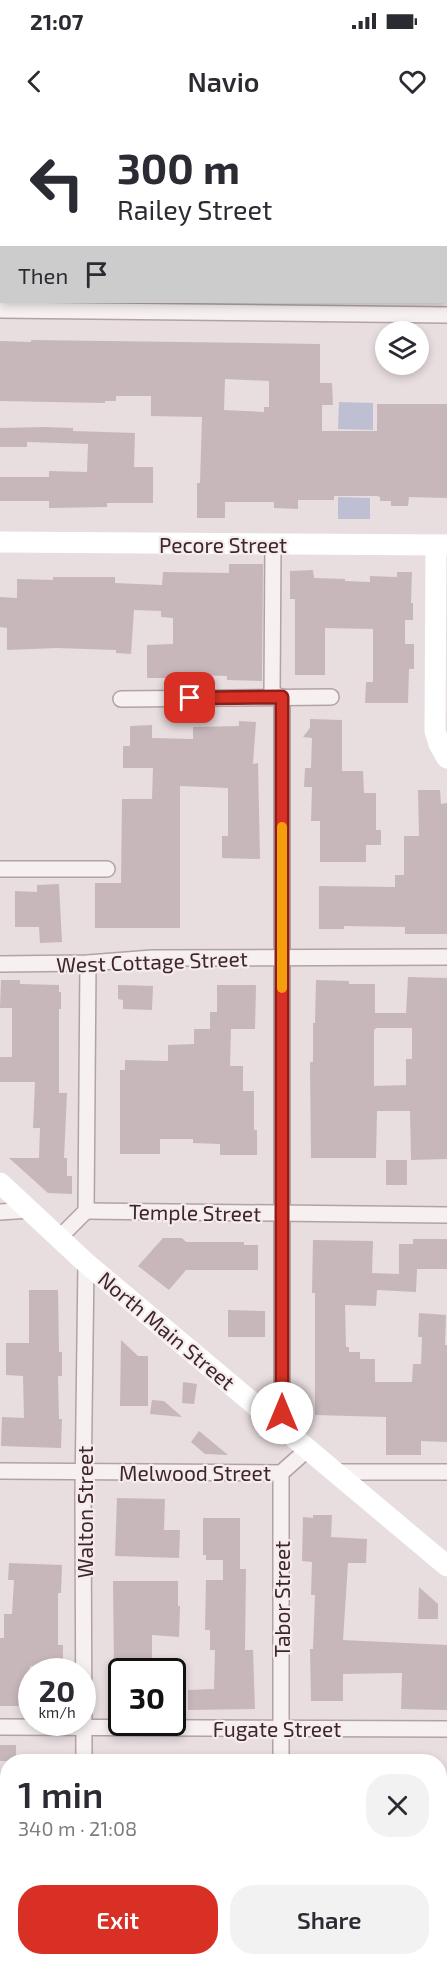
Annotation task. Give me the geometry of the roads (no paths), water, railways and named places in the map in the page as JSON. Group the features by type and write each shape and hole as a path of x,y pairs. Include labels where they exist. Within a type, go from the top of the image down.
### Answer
{"street":[{"path":"0,310 447,315"},
{"name":"Pecore Street","path":"0,542 441,545"},
{"path":"273,544 273,694 282,697"},
{"path":"441,545 435,731 447,758"},
{"path":"282,697 282,1427"},
{"path":"121,699 331,697"},
{"path":"0,869 107,869"},
{"name":"West Cottage Street","path":"0,964 88,963 152,958 447,957"},
{"path":"59,1238 86,1211 88,963"},
{"name":"North Main Street","path":"0,1183 86,1263 447,1566"},
{"path":"0,1212 30,1210"},
{"name":"Temple Street","path":"86,1211 447,1215"},
{"name":"Walton Street","path":"84,1658 83,1471 86,1263"},
{"path":"281,1473 308,1449"},
{"name":"Melwood Street","path":"0,1471 281,1473"},
{"path":"336,1472 447,1472"},
{"name":"Tabor Street","path":"281,1473 281,1754"},
{"name":"Fugate Street","path":"0,1727 18,1727"},
{"name":"Fugate Street","path":"96,1727 447,1729"},
{"name":"Walton Street","path":"84,1736 84,1754"}]}
